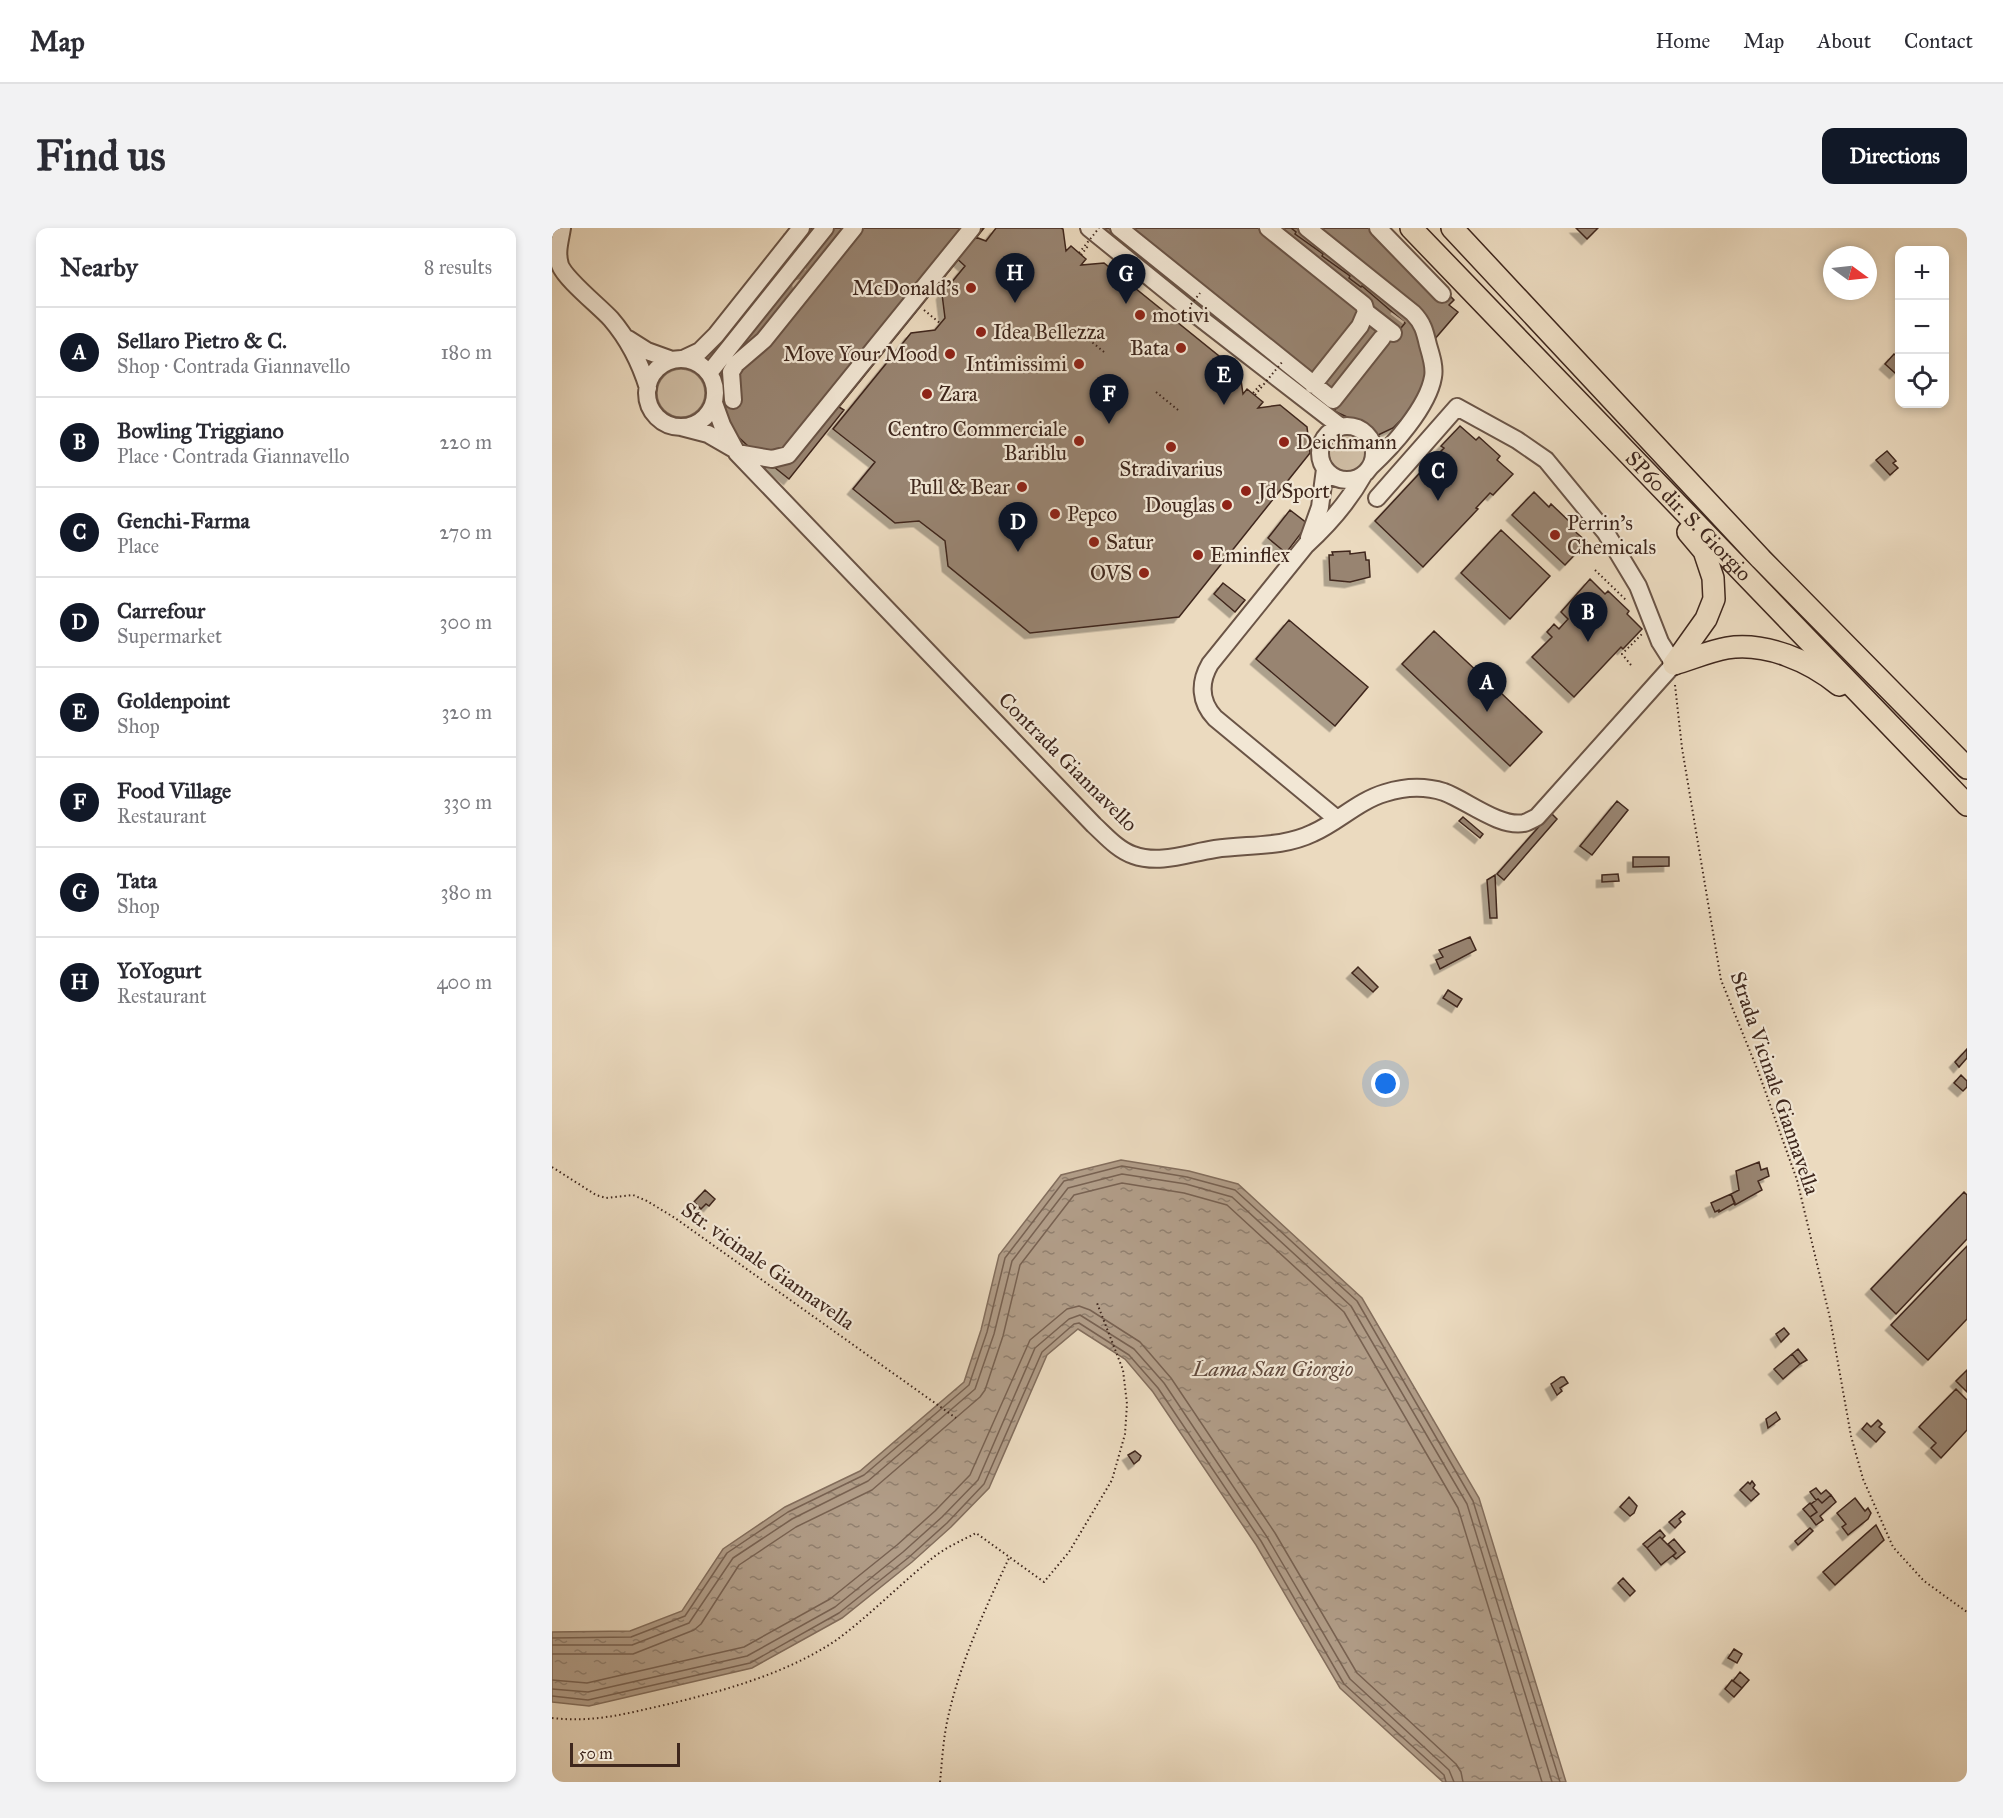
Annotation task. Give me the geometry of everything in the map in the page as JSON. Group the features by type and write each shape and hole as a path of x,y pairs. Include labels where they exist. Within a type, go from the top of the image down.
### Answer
{"main road":[{"name":"SP60 dir. S. Giorgio","path":"1411,228 1967,805"},
{"path":"1452,228 1761,559 1967,768"},
{"path":"1603,427 1661,502 1704,551 1713,578 1714,599 1706,619 1674,664"},
{"path":"1674,664 1728,648 1763,649 1802,662 1826,675 1920,756"}],"street":[{"path":"562,228 557,251 561,267 627,339 641,365 648,388 648,398 655,415 671,426 708,434 736,451 772,459 788,455 972,228"},
{"path":"709,374 825,228"},
{"path":"733,400 731,372 736,364 764,340 854,228"},
{"path":"1089,228 1309,392 1333,400 1395,324"},
{"path":"1119,228 1283,361 1341,427"},
{"path":"1268,228 1364,305 1366,312 1360,326 1309,392"},
{"path":"1308,228 1395,324"},
{"path":"1378,228 1442,294"},
{"path":"648,388 652,376 660,366 700,351 716,335 793,229"},
{"path":"1325,469 1332,475 1348,480 1367,471 1384,454 1420,406 1433,378 1433,367 1424,327 1395,324 1366,312"},
{"path":"627,339 647,351 698,364 709,374 715,387 714,403 706,416 695,424 680,427"},
{"path":"1306,545 1320,507 1325,469 1320,455 1321,433 1309,392"},
{"path":"714,403 736,451"},
{"path":"1377,498 1457,407 1517,440 1546,460 1610,540 1638,586 1659,642 1674,664"},
{"path":"1321,448 1328,434 1341,427 1351,426 1367,435 1372,442 1374,459 1357,487 1306,545 1210,664 1203,679 1202,689 1205,703 1215,718 1337,819"},
{"name":"Contrada Giannavello","path":"736,451 1094,825 1117,846 1134,855 1153,859 1185,856 1214,849 1293,842 1316,832 1364,802 1384,793 1420,788 1443,792 1484,813 1507,821 1523,823 1537,817 1674,664"}],"path":[{"path":"1079,253 1099,228"},
{"path":"1177,322 1200,294"},
{"path":"913,301 941,324"},
{"path":"1082,334 1104,352"},
{"path":"1255,395 1283,361"},
{"path":"1156,392 1178,410"},
{"path":"1595,570 1628,602"},
{"path":"1631,665 1622,654 1645,631"},
{"name":"Strada Vicinale Giannavella","path":"1674,664 1682,748 1721,980 1758,1071 1797,1180 1830,1318 1851,1437 1863,1479 1893,1547 1924,1581 1967,1612"},
{"name":"Str. vicinale Giannavella","path":"552,1167 596,1196 606,1198 633,1195 675,1218 956,1418"},
{"path":"552,1718 577,1721 616,1717 715,1692 759,1678 834,1641 931,1559 976,1533 1044,1582 1069,1552 1112,1480 1125,1434 1127,1404 1123,1370 1097,1303"},
{"path":"940,1782 947,1724 961,1671 984,1610 1009,1558"}],"shaded area":[{"path":"681,369 698,376 705,393 698,410 681,417 664,410 657,393 664,376"},
{"path":"1348,434 1362,439 1367,453 1362,467 1348,472 1334,467 1329,453 1334,439"}],"water":[{"name":"Lama San Giorgio","path":"1121,1160 1189,1171 1238,1184 1362,1298 1479,1498 1566,1782 1443,1782 1340,1688 1256,1545 1153,1392 1125,1359 1078,1329 1047,1355 989,1488 912,1562 842,1618 752,1668 589,1706 552,1702 552,1632 630,1631 682,1611 723,1549 785,1507 860,1471 964,1382 981,1330 999,1255 1061,1175"}],"building":[{"path":"794,228 984,228 976,238 970,235 953,255 958,260 839,407 844,410 789,479 731,430 722,407 722,395 716,372 690,349 698,345"},
{"path":"847,228 984,228 976,238 970,235 953,255 958,260 839,407 844,410 789,479 731,430 722,407 718,380 733,360 757,341"},
{"name":"Centro Commerciale Bariblu","path":"996,228 1063,229 1066,251 1071,246 1086,259 1081,265 1104,263 1240,373 1243,394 1247,389 1263,402 1258,408 1280,405 1307,427 1310,453 1179,617 1030,633 948,566 945,541 919,521 895,523 853,489 875,462 833,429 911,333 935,330 945,318 942,294 965,266 953,255 970,235 986,241"},
{"path":"1102,228 1384,228 1454,300 1449,305 1458,312 1434,340 1438,358 1408,413 1393,428 1376,436 1367,426 1334,411 1286,371 1283,374"},
{"path":"1102,228 1291,228 1296,232 1295,234 1323,254 1322,256 1350,276 1349,278 1362,286 1405,323 1334,411 1286,371 1283,374"},
{"path":"1576,228 1598,228 1587,239"},
{"path":"1894,354 1895,355 1895,373 1885,364"},
{"path":"1460,426 1476,440 1479,437 1500,456 1497,460 1513,474 1493,495 1490,493 1476,508 1478,509 1423,567 1375,521 1429,463 1424,459 1429,454 1434,458 1444,448 1441,446"},
{"path":"1887,451 1896,461 1893,463 1898,468 1890,475 1876,460"},
{"name":"Perrin's Chemicals","path":"1534,492 1549,507 1551,504 1573,525 1570,527 1587,542 1565,565 1512,515"},
{"path":"1290,510 1308,524 1286,553 1268,538"},
{"path":"1501,530 1550,576 1510,619 1461,573"},
{"path":"1350,551 1350,554 1365,552 1366,560 1369,560 1370,577 1350,582 1330,580 1329,555 1333,555 1332,552"},
{"path":"1590,579 1605,594 1608,591 1629,611 1627,614 1642,629 1623,649 1621,647 1574,697 1532,657 1552,637 1547,632 1554,624 1559,629 1568,619 1561,612"},
{"path":"1223,583 1245,600 1235,612 1214,594"},
{"path":"1289,620 1368,687 1335,726 1256,659"},
{"path":"1434,631 1481,675 1487,669 1505,686 1500,692 1542,732 1510,766 1402,664"},
{"path":"1617,801 1628,810 1592,855 1580,846"},
{"path":"1551,813 1557,819 1504,880 1497,874"},
{"path":"1463,817 1483,834 1480,838 1459,821"},
{"path":"1633,857 1669,857 1669,866 1633,867"},
{"path":"1618,874 1619,881 1602,882 1602,875"},
{"path":"1495,875 1497,918 1490,918 1487,880"},
{"path":"1470,937 1476,950 1440,969 1436,960 1443,957 1439,950"},
{"path":"1358,967 1378,987 1373,992 1352,973"},
{"path":"1448,990 1462,999 1457,1007 1443,998"},
{"path":"1967,1049 1967,1058 1959,1067 1955,1062"},
{"path":"1961,1075 1967,1081 1967,1087 1963,1091 1954,1083"},
{"path":"1759,1162 1761,1170 1767,1168 1769,1176 1758,1181 1762,1190 1735,1205 1731,1194 1739,1190 1736,1171"},
{"path":"705,1190 715,1199 709,1206 706,1204 701,1209 694,1202"},
{"path":"1964,1192 1967,1195 1967,1239 1896,1314 1871,1289"},
{"path":"1731,1194 1735,1203 1715,1212 1711,1203"},
{"path":"1967,1246 1967,1319 1928,1360 1891,1325"},
{"path":"1784,1328 1789,1334 1781,1342 1776,1334"},
{"path":"1798,1349 1807,1360 1800,1364 1792,1354"},
{"path":"1792,1354 1800,1364 1783,1379 1774,1369"},
{"path":"1967,1370 1967,1392 1956,1381"},
{"path":"1564,1377 1568,1383 1560,1388 1562,1391 1557,1395 1551,1384"},
{"path":"1956,1389 1967,1400 1967,1430 1941,1458 1931,1448 1936,1443 1919,1427"},
{"path":"1776,1412 1780,1419 1768,1428 1766,1419"},
{"path":"1878,1420 1882,1424 1879,1427 1885,1432 1876,1442 1862,1429 1867,1423 1871,1427"},
{"path":"1135,1451 1141,1456 1134,1464 1128,1455"},
{"path":"1752,1481 1755,1485 1753,1488 1759,1494 1751,1501 1740,1490"},
{"path":"1816,1488 1821,1494 1826,1490 1831,1495 1822,1503 1816,1500 1810,1492"},
{"path":"1831,1495 1836,1502 1820,1516 1823,1520 1816,1525 1810,1517 1817,1512 1811,1504 1818,1499 1822,1503"},
{"path":"1629,1497 1637,1506 1630,1516 1620,1507"},
{"path":"1855,1498 1865,1511 1868,1508 1871,1513 1868,1519 1848,1535 1842,1527 1846,1524 1837,1513"},
{"path":"1810,1503 1817,1512 1810,1517 1803,1509"},
{"path":"1682,1511 1685,1514 1679,1519 1681,1522 1675,1528 1669,1522"},
{"path":"1876,1525 1884,1540 1835,1585 1823,1572"},
{"path":"1810,1528 1813,1531 1798,1545 1795,1541"},
{"path":"1660,1530 1665,1536 1662,1539 1660,1537 1647,1548 1643,1544"},
{"path":"1660,1537 1676,1553 1661,1565 1647,1548"},
{"path":"1674,1539 1685,1552 1676,1559 1673,1556 1676,1553 1668,1544"},
{"path":"1623,1578 1635,1591 1630,1596 1618,1583"},
{"path":"1734,1649 1742,1654 1737,1663 1728,1658"},
{"path":"1740,1672 1749,1680 1742,1688 1733,1681"},
{"path":"1732,1680 1742,1688 1734,1697 1725,1689"}],"tunnel":[{"path":"791,232 803,300"},
{"path":"1382,338 1398,317"}],"place":[{"name":"McDonald's","path":"971,288"},
{"name":"YoYogurt","path":"1015,303"},
{"name":"Tata","path":"1126,304"},
{"name":"motivi","path":"1140,315"},
{"name":"Idea Bellezza","path":"981,332"},
{"name":"Bata","path":"1181,348"},
{"name":"Move Your Mood","path":"950,354"},
{"name":"Intimissimi","path":"1079,364"},
{"name":"Zara","path":"927,394"},
{"name":"Goldenpoint","path":"1224,405"},
{"name":"Food Village","path":"1109,424"},
{"name":"Centro Commerciale Bariblu","path":"1079,441"},
{"name":"Deichmann","path":"1284,442"},
{"name":"Stradivarius","path":"1171,447"},
{"name":"Pull & Bear","path":"1022,487"},
{"name":"Jd Sport","path":"1246,491"},
{"name":"Genchi-Farma","path":"1438,501"},
{"name":"Douglas","path":"1227,505"},
{"name":"Pepco","path":"1055,514"},
{"name":"Perrin's Chemicals","path":"1555,535"},
{"name":"Satur","path":"1094,542"},
{"name":"Carrefour","path":"1018,552"},
{"name":"Eminflex","path":"1198,555"},
{"name":"OVS","path":"1144,573"},
{"name":"Bowling Triggiano","path":"1588,642"},
{"name":"Sellaro Pietro & C.","path":"1487,712"}]}
